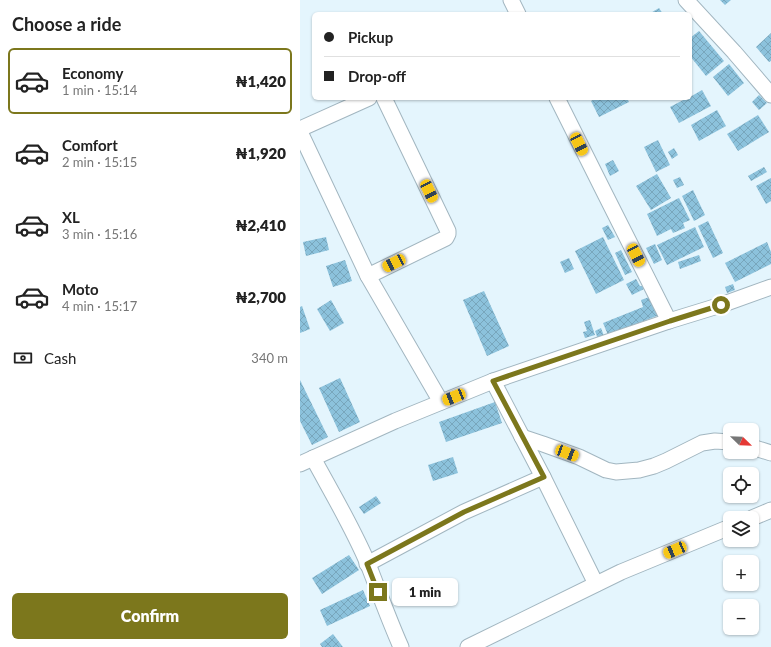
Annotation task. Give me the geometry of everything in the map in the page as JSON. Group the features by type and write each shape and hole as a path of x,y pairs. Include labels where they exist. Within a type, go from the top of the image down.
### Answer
{"street":[{"path":"511,0 517,12"},
{"path":"686,0 771,95"},
{"path":"365,100 300,131 368,276 440,402"},
{"path":"368,276 446,238 448,234 448,230 385,100"},
{"path":"558,100 600,186 670,321"},
{"path":"401,647 389,621 367,564 340,506 307,461 395,421 493,381 771,287"},
{"path":"493,381 544,477 596,584"},
{"path":"522,437 579,458 606,470 616,472 639,470 654,466 702,443 723,442"},
{"path":"759,449 771,453"},
{"path":"367,564 464,512 544,477"},
{"path":"759,516 770,513"},
{"path":"468,647 621,572 723,530"}],"building":[{"path":"720,0 731,0 725,5"},
{"path":"659,8 662,12 652,12"},
{"path":"699,31 724,61 706,76 692,58 692,36"},
{"path":"771,33 771,61 769,62 756,47"},
{"path":"729,64 744,83 728,96 713,77"},
{"path":"702,90 711,106 679,123 670,107 683,100 692,100 692,96"},
{"path":"759,95 767,103 759,110 752,102"},
{"path":"628,100 629,102 599,117 591,101"},
{"path":"717,110 726,126 699,141 691,125"},
{"path":"758,115 769,132 738,151 727,134"},
{"path":"658,140 670,165 656,172 644,147"},
{"path":"674,148 678,155 672,159 668,152"},
{"path":"613,160 619,171 610,176 605,164"},
{"path":"764,167 767,172 751,181 748,176"},
{"path":"657,174 671,198 651,210 636,186"},
{"path":"680,177 684,185 677,188 673,180"},
{"path":"771,178 771,201 766,204 756,186"},
{"path":"693,190 705,215 694,221 682,196"},
{"path":"679,198 690,220 683,223 685,228 673,233 671,229 657,236 647,214"},
{"path":"708,221 723,253 713,258 698,226"},
{"path":"608,225 615,237 608,240 602,228"},
{"path":"695,227 704,247 667,265 657,245"},
{"path":"326,237 329,250 306,256 303,242"},
{"path":"603,237 624,280 596,294 575,251"},
{"path":"767,242 771,252 771,264 735,282 725,263"},
{"path":"655,244 662,260 654,264 646,248"},
{"path":"621,250 632,272 625,275 615,253"},
{"path":"699,255 701,261 680,269 678,262"},
{"path":"569,258 574,269 565,273 560,262"},
{"path":"345,260 352,281 333,287 326,266"},
{"path":"636,279 640,286 644,289 632,295 626,284"},
{"path":"733,284 735,290 727,293 725,287"},
{"path":"484,291 509,346 487,356 463,300"},
{"path":"652,296 659,315 608,335 603,323 643,307 641,300"},
{"path":"331,300 344,323 330,331 317,309"},
{"path":"302,306 310,329 300,333 300,307"},
{"path":"590,320 595,335 585,338 583,332 587,331 584,322"},
{"path":"601,328 604,336 598,339 595,331"},
{"path":"340,378 360,422 339,432 319,388"},
{"path":"300,380 328,437 312,445 300,421"},
{"path":"495,402 502,423 446,442 439,422"},
{"path":"453,457 458,473 433,481 428,465"},
{"path":"376,496 381,503 364,514 359,507"},
{"path":"349,555 359,570 322,594 312,578"},
{"path":"363,590 370,606 327,626 320,610"},
{"path":"333,634 343,647 322,647 320,644"}],"route":[{"path":"378,592 367,564 464,512 544,477 493,381 721,305"}]}
